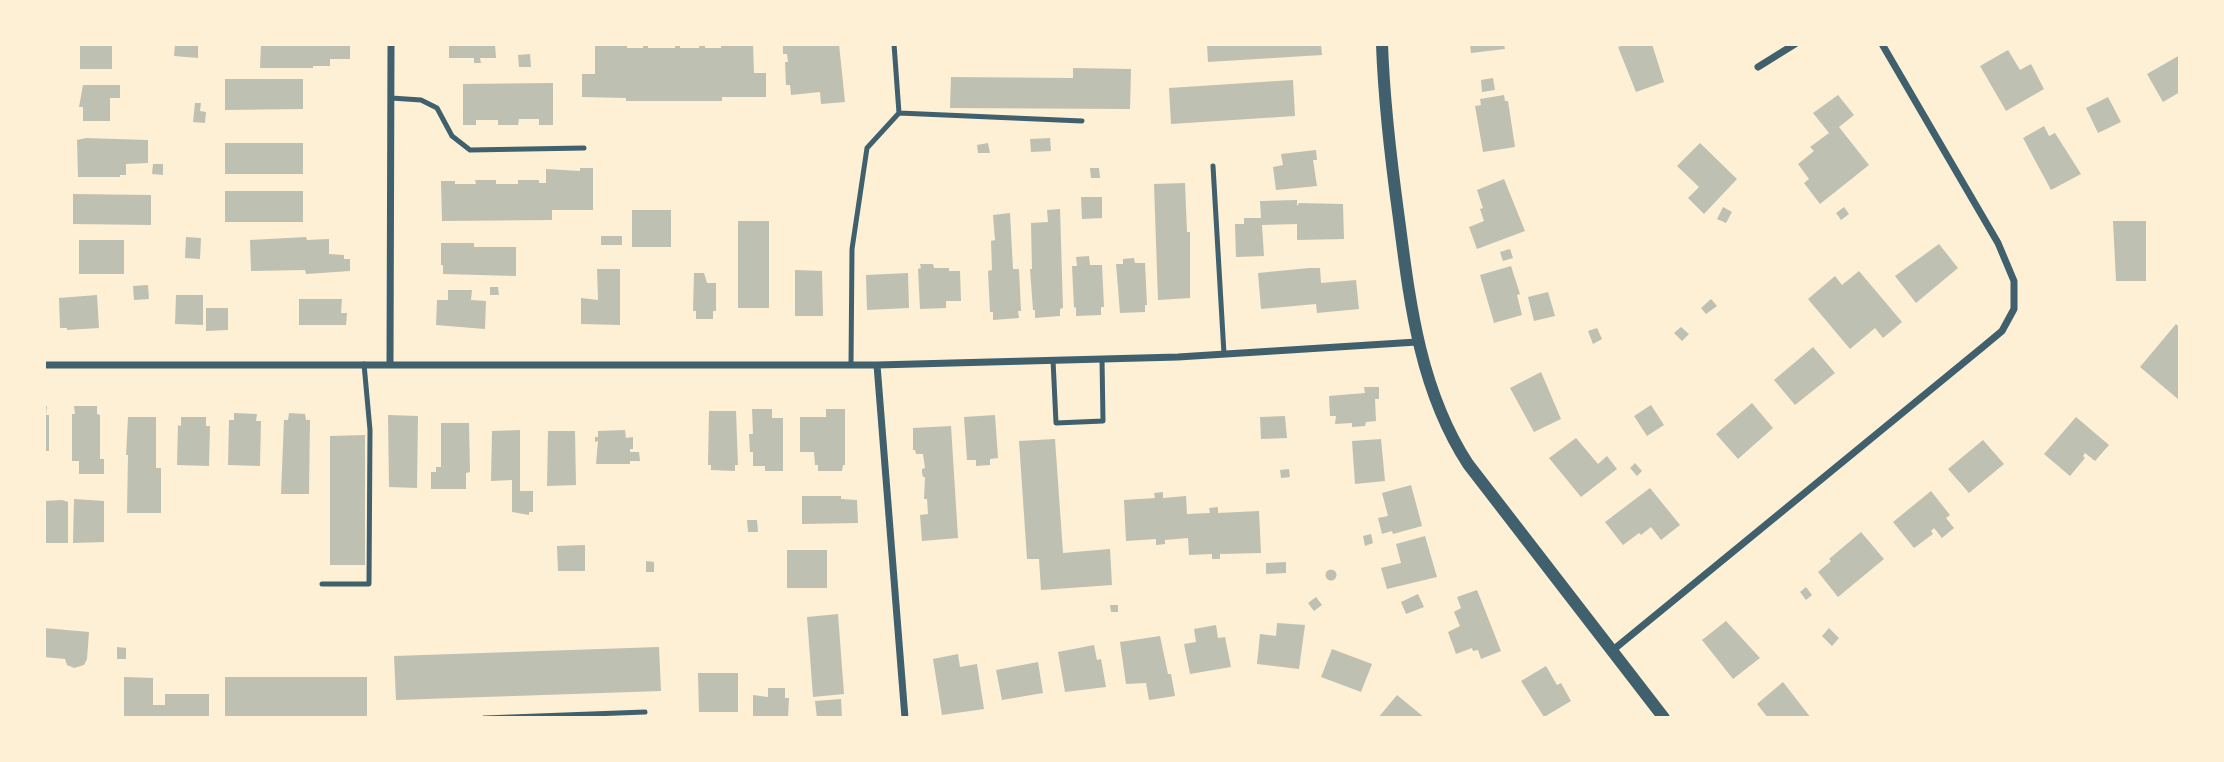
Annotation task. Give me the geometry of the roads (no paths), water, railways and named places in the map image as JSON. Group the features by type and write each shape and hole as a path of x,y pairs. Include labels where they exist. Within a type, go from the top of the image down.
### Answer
{"street":[{"path":"390,363 391,44"},
{"path":"1382,44 1383,97 1417,342 1435,400 1458,448 1664,718"},
{"path":"1758,66 1794,44"},
{"path":"1613,650 2002,331 2014,309 2014,281 1998,243 1882,44"},
{"path":"44,365 877,365 1224,354 1417,342"},
{"path":"877,365 905,718"}],"lane":[{"path":"851,365 852,249 867,148 899,113 894,44"},
{"path":"391,98 421,100 437,108 452,136 470,150 584,148"},
{"path":"899,113 1082,121"},
{"path":"1213,166 1224,354"},
{"path":"1053,360 1056,423 1102,421 1102,359"},
{"path":"322,584 369,584 370,430 364,364"},
{"path":"484,718 645,712"}]}
